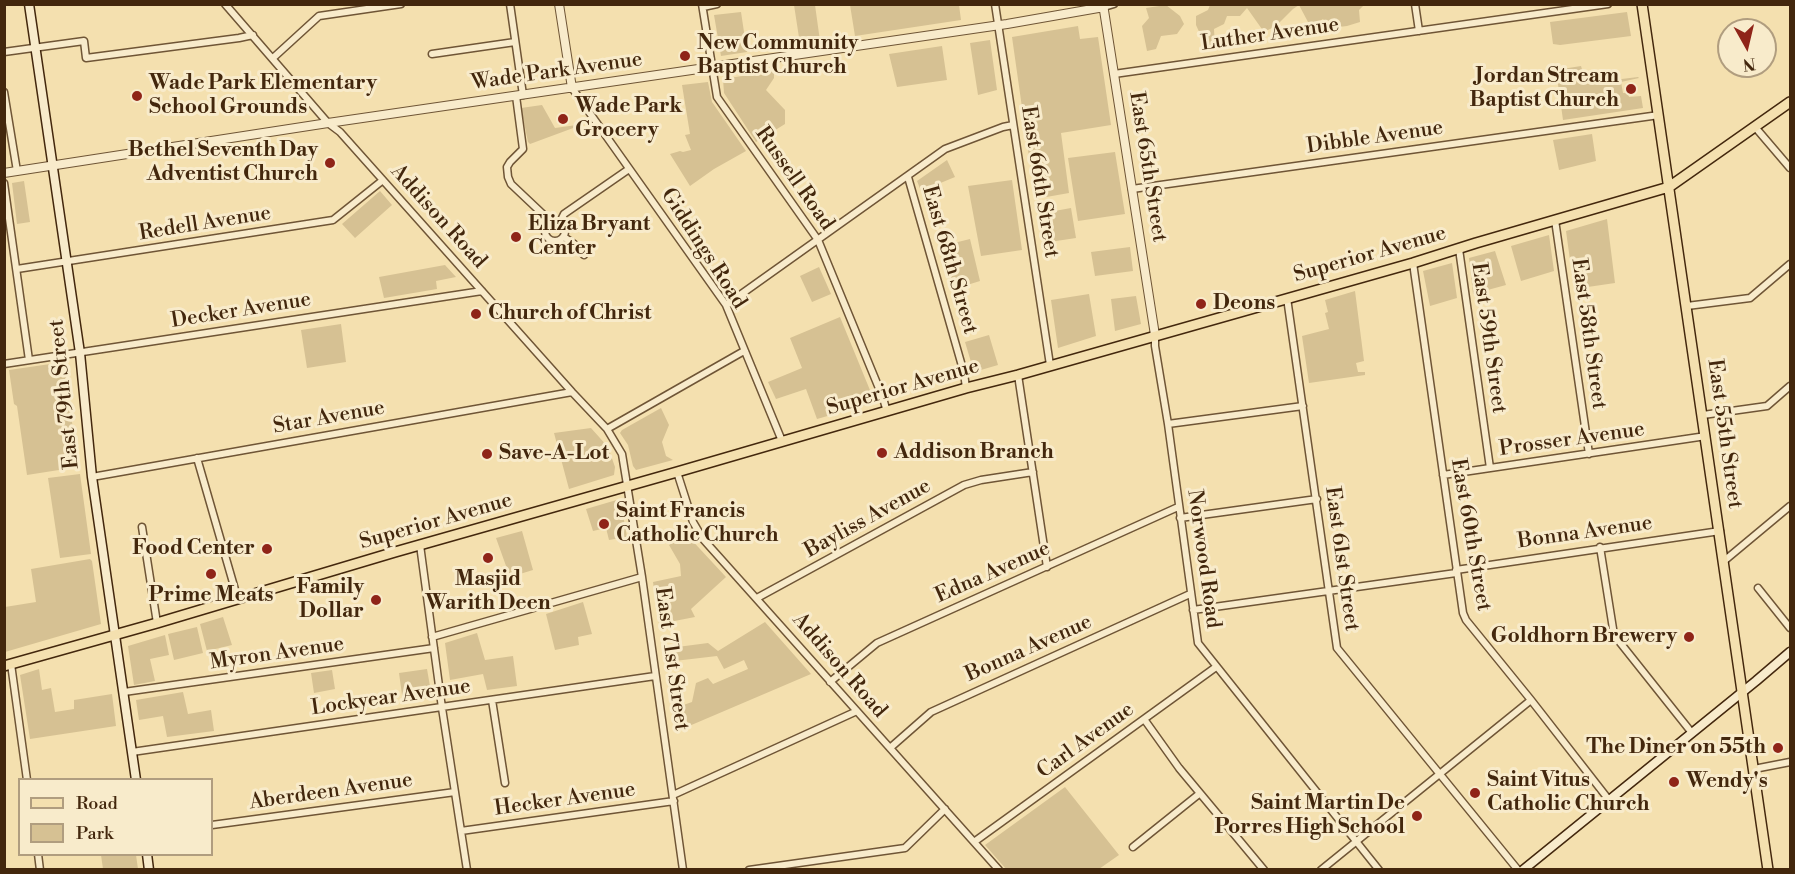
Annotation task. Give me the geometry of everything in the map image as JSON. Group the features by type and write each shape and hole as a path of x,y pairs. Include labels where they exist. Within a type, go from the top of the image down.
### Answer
{"main road":[{"name":"East 79th Street","path":"29,4 80,352 93,477 136,778"},
{"name":"East 55th Street","path":"1642,4 1768,870"},
{"name":"Superior Avenue","path":"8,665 966,388 1413,263 1669,187 1791,102"},
{"path":"1523,870 1791,652"}],"street":[{"name":"Addison Road","path":"225,4 328,123 340,132 607,429 622,454"},
{"path":"273,57 319,16 401,4"},
{"path":"510,4 523,149 507,167 508,177 511,184 547,218 549,223"},
{"path":"559,4 572,88"},
{"path":"702,6 717,4"},
{"name":"East 66th Street","path":"995,4 1050,365"},
{"name":"Wade Park Avenue","path":"4,172 998,26 1114,4"},
{"path":"1415,4 1419,31"},
{"name":"Luther Avenue","path":"1114,74 1608,4"},
{"name":"Russell Road","path":"702,6 717,97 818,240 887,412"},
{"name":"East 65th Street","path":"1104,6 1155,335"},
{"path":"4,52 84,41 86,58 253,35"},
{"path":"432,54 515,42"},
{"name":"Giddings Road","path":"572,88 726,305 782,441"},
{"path":"4,92 16,171"},
{"name":"Dibble Avenue","path":"1132,189 1659,115"},
{"path":"726,305 945,149 1013,125"},
{"path":"1755,127 1791,168"},
{"path":"560,222 564,214 629,169"},
{"name":"East 68th Street","path":"908,177 966,388"},
{"name":"Redell Avenue","path":"18,269 333,220 383,180"},
{"path":"4,183 30,360"},
{"name":"East 58th Street","path":"1555,220 1589,454"},
{"path":"552,221 560,222 565,229 564,237 557,242 549,240 544,230 552,221"},
{"path":"564,237 584,255"},
{"name":"East 59th Street","path":"1459,249 1490,468"},
{"name":"East 60th Street","path":"1413,263 1463,613 1466,620 1609,800"},
{"path":"1687,306 1750,298 1791,264"},
{"name":"Decker Avenue","path":"4,363 482,291"},
{"name":"East 61st Street","path":"1287,298 1337,648 1518,870"},
{"name":"Norwood Road","path":"1155,335 1198,643 1379,870"},
{"path":"607,429 744,351"},
{"path":"1018,375 1047,567"},
{"path":"1703,415 1767,406 1791,386"},
{"name":"Star Avenue","path":"93,477 572,392"},
{"path":"1168,424 1303,406"},
{"name":"Prosser Avenue","path":"1443,475 1706,436"},
{"name":"East 71st Street","path":"622,454 642,577 683,870"},
{"path":"197,458 238,600"},
{"name":"Addison Road","path":"677,472 693,522 703,539 999,870"},
{"name":"Bayliss Avenue","path":"757,598 964,485 1033,472"},
{"path":"1180,518 1317,499"},
{"path":"1724,561 1791,506"},
{"name":"Edna Avenue","path":"830,682 877,643 1178,507"},
{"path":"142,527 157,623"},
{"name":"Bonna Avenue","path":"1193,610 1329,591 1600,547 1720,531"},
{"path":"420,545 467,870"},
{"path":"1600,547 1614,635 1692,734"},
{"path":"432,637 642,577"},
{"path":"1758,588 1791,628"},
{"name":"Bonna Avenue","path":"890,748 931,712 1190,594"},
{"name":"Myron Avenue","path":"124,692 434,648"},
{"path":"8,665 27,778"},
{"name":"Carl Avenue","path":"974,842 1216,667"},
{"name":"Lockyear Avenue","path":"132,752 655,676"},
{"path":"492,700 505,783"},
{"path":"1321,870 1531,700"},
{"name":"Hecker Avenue","path":"460,831 673,798 857,711"},
{"path":"1144,720 1199,794 1264,870"},
{"path":"1754,769 1791,762"},
{"name":"Aberdeen Avenue","path":"213,825 455,792"},
{"path":"1133,847 1199,794"},
{"path":"748,870 904,848 945,809"}],"green space":[{"path":"1210,4 1364,5 1359,10 1360,22 1330,28 1323,19 1317,23 1308,22 1299,5 1276,26 1264,32 1247,8 1240,16 1227,16 1224,24 1214,29 1215,48 1206,47 1196,25 1196,16 1208,10"},
{"path":"794,5 815,5 820,41 800,44"},
{"path":"850,5 959,5 961,20 855,36"},
{"path":"1166,5 1180,16 1184,24 1177,34 1161,36 1156,49 1147,51 1142,26 1149,18 1146,8"},
{"path":"741,12 747,52 721,56 714,15"},
{"path":"1627,12 1631,36 1553,44 1550,22"},
{"path":"1078,26 1080,39 1098,37 1111,125 1061,133 1069,193 1035,199 1012,37"},
{"path":"990,40 997,90 978,95 970,43"},
{"path":"942,46 947,80 897,87 889,54"},
{"path":"1581,66 1585,80 1589,83 1638,77 1621,82 1623,93 1628,93 1629,97 1641,96 1643,108 1563,120 1556,70"},
{"path":"774,71 774,78 766,90 785,110 785,124 756,142 724,93 723,79"},
{"path":"708,82 712,102 746,151 690,186 670,154 691,150 685,135 690,134 682,85"},
{"path":"542,105 555,128 584,124 530,144 521,108"},
{"path":"1592,134 1596,161 1559,170 1553,140"},
{"path":"1115,152 1125,214 1078,221 1068,158"},
{"path":"947,160 955,177 921,191 917,181"},
{"path":"1012,180 1022,250 981,256 968,186"},
{"path":"24,181 30,222 17,224 12,183"},
{"path":"380,191 392,205 355,238 342,224"},
{"path":"1071,208 1076,238 1043,243 1038,214"},
{"path":"1607,219 1615,283 1574,289 1566,231"},
{"path":"1549,235 1554,271 1521,281 1511,246"},
{"path":"970,239 980,281 951,290 938,247"},
{"path":"1130,247 1133,271 1095,276 1091,252"},
{"path":"1495,251 1506,285 1473,294 1469,258"},
{"path":"1452,263 1457,298 1430,306 1423,271"},
{"path":"445,265 456,277 436,281 437,289 384,298 379,277"},
{"path":"819,267 831,294 812,302 800,276"},
{"path":"1355,291 1364,361 1356,363 1358,372 1365,372 1365,375 1309,383 1302,336 1329,329 1325,300"},
{"path":"1089,294 1096,336 1058,348 1051,300"},
{"path":"1136,296 1141,324 1115,331 1111,299"},
{"path":"840,317 874,400 873,403 817,419 806,389 776,399 768,382 802,368 790,338"},
{"path":"341,324 346,362 307,368 301,330"},
{"path":"989,335 998,365 974,372 965,342"},
{"path":"64,362 78,467 27,475 17,406 14,404 9,370"},
{"path":"661,408 669,425 662,442 666,456 673,460 636,470 628,445 620,433"},
{"path":"591,428 608,447 615,467 614,475 569,489 554,433"},
{"path":"80,474 91,554 60,558 48,478"},
{"path":"620,499 627,537 609,540 606,528 593,531 586,509"},
{"path":"522,531 533,570 510,577 496,538"},
{"path":"687,535 726,577 691,609 695,617 659,624 653,582 681,576 680,564 669,545"},
{"path":"90,559 101,624 5,652 5,607 36,602 31,569"},
{"path":"583,602 592,634 578,637 579,645 555,650 546,614"},
{"path":"223,617 232,645 207,651 200,624"},
{"path":"765,622 811,674 675,732 672,709 692,702 696,683 708,678 713,684 748,669 744,660 724,669 717,656 666,662 662,649 708,643 718,651"},
{"path":"197,627 203,653 174,660 168,634"},
{"path":"477,633 485,660 513,656 517,686 487,690 483,674 450,680 445,643"},
{"path":"165,635 169,655 150,659 155,681 134,685 128,646"},
{"path":"39,669 42,690 51,688 55,712 74,709 74,700 112,694 116,726 30,739 20,675"},
{"path":"427,669 432,698 403,702 399,673"},
{"path":"332,670 335,689 314,693 311,673"},
{"path":"183,692 188,714 211,710 214,731 167,737 163,716 139,720 136,700"},
{"path":"1065,787 1119,855 1099,869 1006,869 985,845"},
{"path":"101,856 136,856 138,869 103,869"}],"place":[{"name":"New Community Baptist Church","path":"685,56"},
{"name":"Jordan Stream Baptist Church","path":"1631,89"},
{"name":"Wade Park Elementary School Grounds","path":"137,96"},
{"name":"Wade Park Grocery","path":"563,119"},
{"name":"Bethel Seventh Day Adventist Church","path":"330,163"},
{"name":"Eliza Bryant Center","path":"516,237"},
{"name":"Deons","path":"1201,304"},
{"name":"Church of Christ","path":"476,314"},
{"name":"Addison Branch","path":"882,453"},
{"name":"Save-A-Lot","path":"487,454"},
{"name":"Saint Francis Catholic Church","path":"604,524"},
{"name":"Food Center","path":"267,549"},
{"name":"Masjid Warith Deen","path":"488,558"},
{"name":"Prime Meats","path":"211,574"},
{"name":"Family Dollar","path":"376,600"},
{"name":"Goldhorn Brewery","path":"1689,637"},
{"name":"The Diner on 55th","path":"1778,748"},
{"name":"Wendy's","path":"1674,782"},
{"name":"Saint Vitus Catholic Church","path":"1475,793"},
{"name":"Saint Martin De Porres High School","path":"1417,816"}]}
